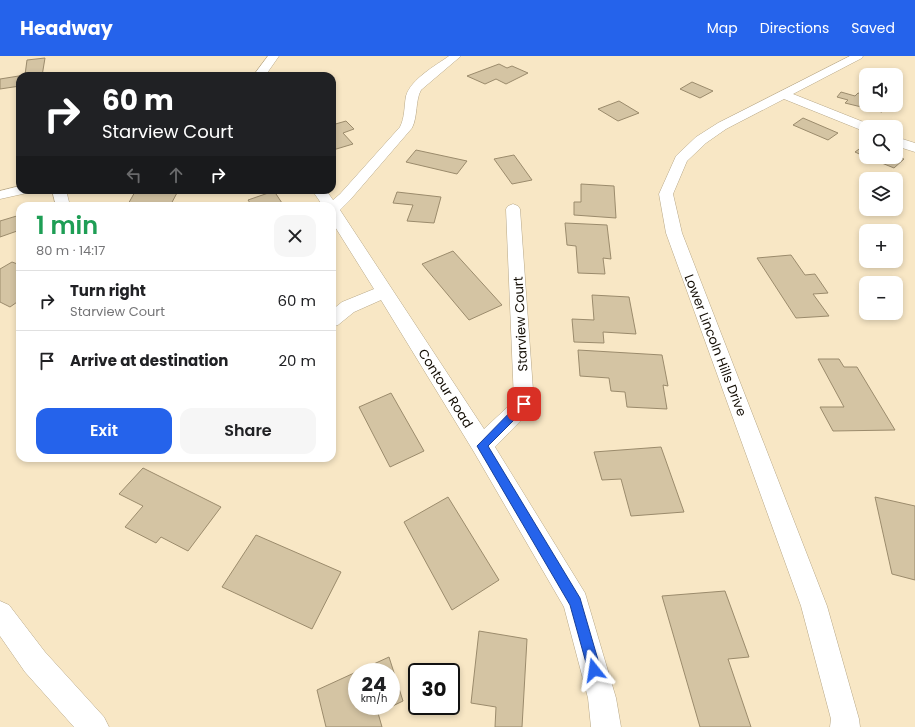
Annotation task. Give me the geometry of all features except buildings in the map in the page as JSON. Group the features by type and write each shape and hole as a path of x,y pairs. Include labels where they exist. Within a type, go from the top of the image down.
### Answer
{"street":[{"path":"261,72 274,56"},
{"path":"336,205 406,128 411,120 414,91 456,56"},
{"name":"Lower Lincoln Hills Drive","path":"845,727 845,719 814,606 674,233 666,194 682,159 701,140 722,126 858,56"},
{"path":"783,94 859,125"},
{"path":"903,144 915,148"},
{"path":"0,196 16,192"},
{"name":"Starview Court","path":"482,446 524,404 513,209"},
{"name":"Contour Road","path":"336,215 482,446 576,602 602,698 606,727"},
{"path":"336,317 348,307 384,292"},
{"path":"0,614 36,662 94,727"}],"route":[{"path":"524,404 482,446 576,602 594,670"}]}
